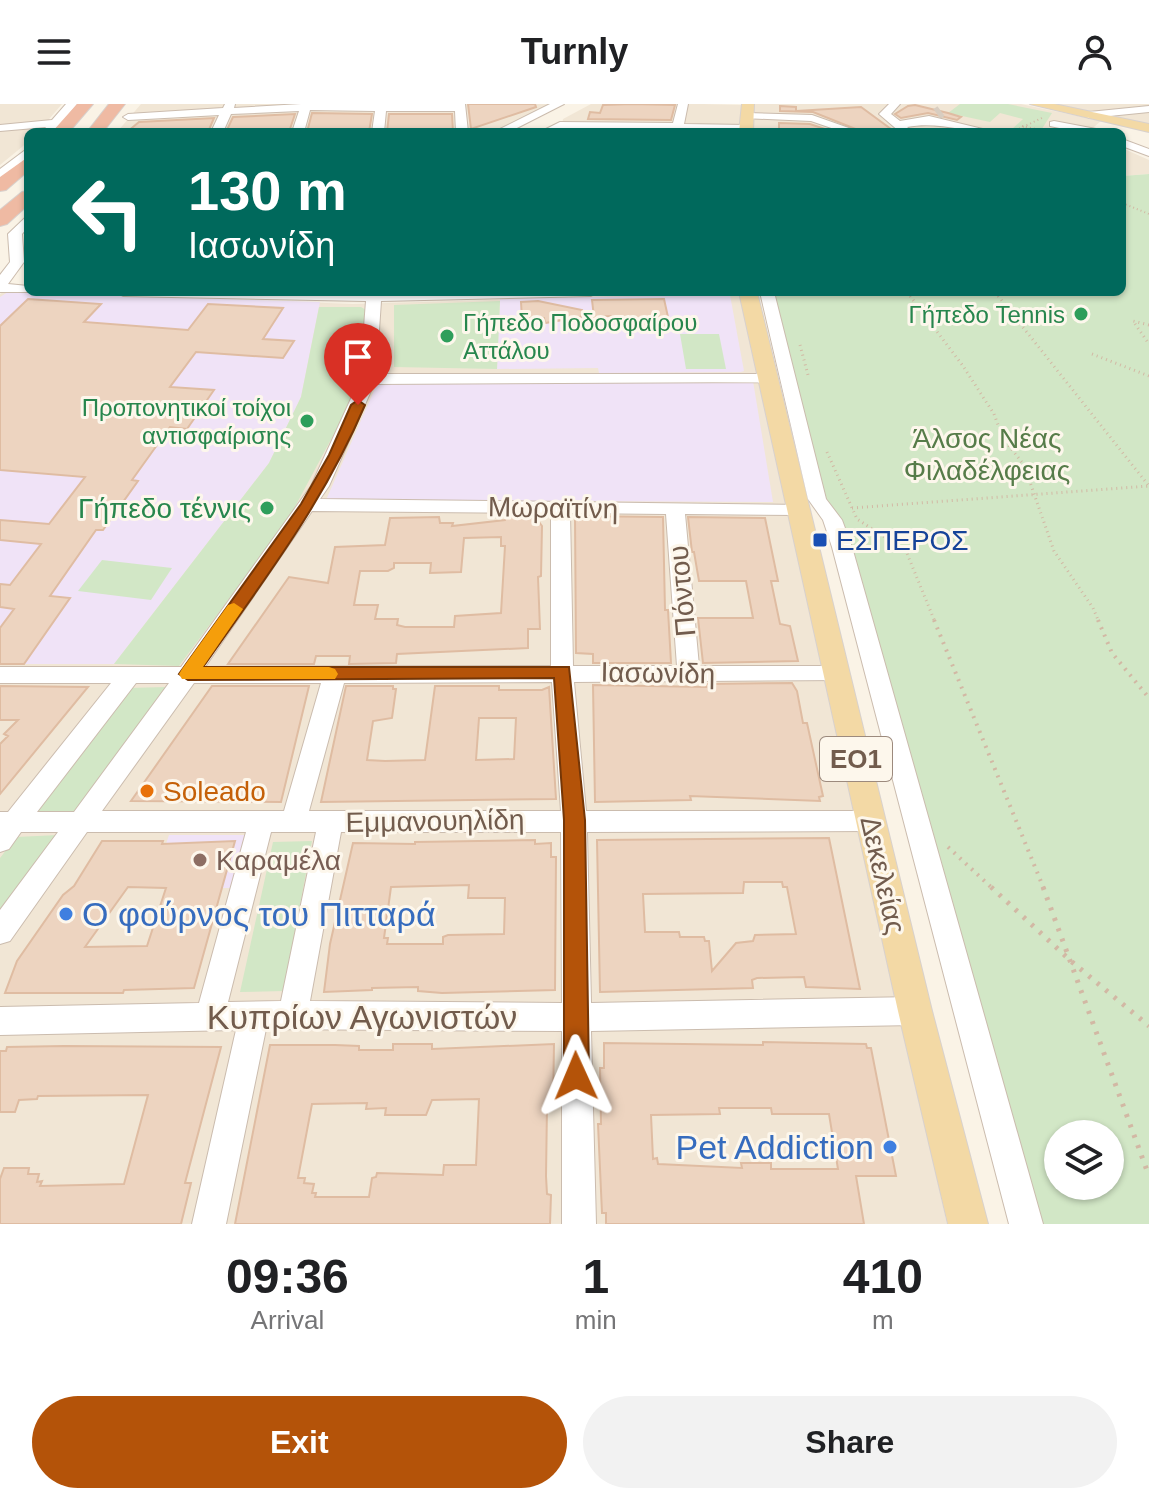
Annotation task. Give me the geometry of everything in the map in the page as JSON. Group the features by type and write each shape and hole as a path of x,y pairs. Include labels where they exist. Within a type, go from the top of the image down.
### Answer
{"highway":[{"path":"56,128 85,104"},
{"path":"101,128 122,115"},
{"path":"0,186 24,165"},
{"path":"0,220 24,199"}],"main road":[{"path":"1036,104 1056,122 1089,115 1149,128"},
{"name":"Δεκελείας","path":"749,296 768,377 811,509 836,674 968,1224"}],"street":[{"path":"56,128 72,104"},
{"path":"122,115 138,104"},
{"path":"521,104 528,119"},
{"path":"509,128 559,104"},
{"path":"895,104 884,114 902,128 933,116 975,128"},
{"path":"299,128 306,105"},
{"path":"528,119 576,105"},
{"path":"122,115 230,106 460,106 462,128"},
{"path":"219,128 230,106"},
{"path":"378,128 381,106"},
{"path":"1089,115 1149,109"},
{"path":"566,128 677,118 747,120 769,110 811,112 845,128"},
{"path":"612,125 629,113"},
{"path":"1103,128 1114,121"},
{"path":"1056,122 1081,128"},
{"path":"0,128 24,128"},
{"path":"1126,144 1149,153"},
{"path":"0,175 24,154"},
{"path":"24,223 17,229 21,240 17,262 0,287 24,290"},
{"path":"0,932 309,505 336,455 368,379 372,363 374,296"},
{"path":"768,296 817,499 811,509 842,547 1026,1224"},
{"path":"368,379 768,377"},
{"name":"Μωραϊτίνη","path":"309,505 811,509"},
{"path":"560,508 562,672 574,820 579,1224"},
{"name":"Πόντου","path":"675,509 689,674"},
{"path":"294,821 335,674"},
{"name":"Ιασωνίδη","path":"0,675 836,674"},
{"path":"5,828 130,675"},
{"name":"Εμμανουηλίδη","path":"5,828 82,822 871,821"},
{"path":"210,1018 261,822"},
{"path":"293,1015 330,823"},
{"name":"Κυπρίων Αγωνιστών","path":"0,1021 293,1015 575,1017 915,1011"},
{"path":"209,1224 254,1016"}],"path":[{"path":"1020,126 1056,122"},
{"path":"1017,128 1056,122"},
{"path":"1126,205 1149,214"},
{"path":"910,296 981,392 1003,438 1024,465 1054,551 1093,608 1112,653 1149,698"},
{"path":"998,296 1149,486"},
{"path":"1149,325 1133,321 1149,344"},
{"path":"798,343 805,355 808,381"},
{"path":"1092,354 1149,376"},
{"path":"823,444 857,519 906,551 1072,962 1149,1176"},
{"path":"811,509 1149,486"},
{"path":"917,819 1072,962 1149,1026"}],"shaded area":[{"path":"0,104 62,104 41,128 24,128 24,145 0,165"},
{"path":"141,104 552,104 501,128 120,128"},
{"path":"591,104 743,105 740,128 559,128 563,119"},
{"path":"753,104 1021,104 1101,121 1093,128 751,128"},
{"path":"1050,104 1149,104 1149,125"},
{"path":"1126,150 1149,160 1149,174 1126,176"},
{"path":"5,291 24,292 24,296 139,296 353,304 741,296 947,1224 0,1224 0,294"},
{"path":"8,292 24,293 24,296 320,302 301,397 269,463 114,664 0,664 0,297"},
{"path":"730,296 744,371 599,373 598,368 497,369 500,298"},
{"path":"753,381 773,502 326,500 377,384"},
{"name":"Καραμέλα","path":"169,835 247,835 232,888 151,888"}],"green space":[{"path":"960,104 1008,104 1052,113 1043,128 1013,128 1023,119 1000,113 990,122 948,113"},
{"name":"Άλσος Νέας Φιλαδέλφειας","path":"1149,174 1149,1224 1038,1224 822,499 772,296 1126,296 1126,176"},
{"name":"Γήπεδο Ποδοσφαίρου Αττάλου","path":"500,301 497,369 394,367 394,305"},
{"path":"319,307 361,307 366,310 359,387 289,518 179,666 114,664 269,463 301,397"},
{"path":"680,334 719,334 726,369 686,369"},
{"path":"102,560 172,568 151,600 78,591"},
{"path":"167,687 77,814 31,812 126,688"},
{"path":"59,835 0,913 0,858 16,837"},
{"path":"312,841 284,991 240,992 273,842"}],"building":[{"path":"468,104 535,104 536,107 471,128"},
{"path":"603,105 675,105 671,120 588,119 590,112 600,113"},
{"path":"915,105 961,117 957,120 928,113 901,118 895,114"},
{"path":"780,106 796,107 796,111 861,107 890,128 853,128 813,112 780,111"},
{"path":"312,113 372,114 370,128 308,128"},
{"path":"295,114 290,128 228,128 233,117"},
{"path":"389,114 452,114 453,128 387,128"},
{"path":"214,118 210,128 132,128 139,122"},
{"path":"779,123 810,124 822,128 779,128"},
{"path":"28,299 101,304 84,322 188,330 208,304 283,308 263,339 294,341 283,358 196,352 170,387 214,390 187,429 170,427 132,480 138,481 103,530 96,530 50,596 70,598 24,664 0,664 0,628 14,609 0,607 0,584 10,585 41,544 0,540 0,520 49,524 85,477 0,470 0,326"},
{"path":"664,299 670,326 638,327 632,321 612,322 611,316 594,317 592,300"},
{"path":"538,301 582,310 581,317 545,323 544,318 522,319 521,302"},
{"path":"575,516 663,517 665,610 668,610 671,663 593,663 593,654 576,653"},
{"path":"439,517 440,523 453,523 452,526 505,520 506,517 536,518 542,526 541,576 538,577 540,629 528,629 528,648 397,654 396,663 349,664 350,656 316,656 314,664 228,664 289,577 328,583 335,547 385,545 390,518","holes":["501,537 501,546 505,546 501,613 455,616 454,627 405,627 397,625 398,619 375,619 378,605 354,605 360,571 388,571 394,568 394,563 431,563 430,573 461,572 464,538"]},
{"path":"688,517 765,518 778,581 771,581 780,624 790,626 798,661 703,663 698,618 753,618 746,581 699,581"},
{"path":"792,683 797,691 803,723 807,723 823,796 819,797 820,801 690,796 691,800 595,802 593,685 706,687 706,684"},
{"path":"0,686 88,687 0,794 0,744 8,736 4,734 18,720 0,720"},
{"path":"212,686 309,686 281,802 131,801"},
{"path":"346,686 393,686 396,689 392,718 373,721 367,760 385,761 425,760 435,686 499,686 499,690 542,690 549,687 556,799 321,802","holes":["479,718 516,718 514,759 476,760"]},
{"path":"829,838 860,989 806,987 804,977 757,978 752,980 753,988 600,992 597,840","holes":["744,882 782,882 783,887 787,887 796,934 755,935 753,941 736,943 712,971 709,941 705,941 704,937 680,937 679,932 645,932 643,894 743,893"]},
{"path":"535,840 535,844 551,843 551,857 556,857 555,990 442,993 418,991 418,987 324,992 330,944 353,843","holes":["469,885 468,898 505,898 504,934 448,935 443,937 443,944 387,944 388,938 384,938 391,887"]},
{"path":"102,841 163,841 162,844 235,841 194,988 124,990 123,993 5,993 17,961 63,895 74,886","holes":["128,887 166,888 147,946 85,947"]},
{"path":"763,1042 866,1044 867,1048 871,1048 896,1176 856,1176 864,1224 606,1224 606,1213 602,1213 598,1124 601,1124 600,1068 604,1068 604,1043 763,1045","holes":["719,1108 771,1108 772,1114 829,1114 838,1169 771,1169 771,1163 741,1163 742,1168 658,1164 657,1158 653,1159 651,1115 720,1114"]},
{"path":"393,1044 432,1044 432,1049 554,1044 553,1103 547,1106 546,1176 547,1194 551,1195 550,1224 235,1224 270,1045 335,1045 359,1046 359,1050 393,1050","holes":["479,1099 476,1165 444,1165 443,1175 377,1173 372,1178 369,1197 315,1197 316,1193 312,1193 314,1184 304,1183 305,1178 298,1178 312,1104 367,1103 366,1109 386,1108 385,1115 426,1115 432,1100"]},
{"path":"7,1047 221,1047 185,1183 191,1183 181,1224 0,1224 0,1179 4,1168 29,1168 28,1174 39,1174 37,1182 42,1181 40,1186 124,1184 148,1095 38,1096 37,1099 19,1100 15,1112 0,1112 0,1051 6,1051"}],"tunnel":[{"path":"937,114 941,111"}],"slow traffic":[{"path":"234,609 188,674 329,674"}],"place":[{"name":"Γήπεδο Tennis","path":"1081,314"},
{"name":"Γήπεδο Ποδοσφαίρου Αττάλου","path":"447,336"},
{"name":"Προπονητικοί τοίχοι αντισφαίρισης","path":"307,421"},
{"name":"Γήπεδο τέννις","path":"267,508"},
{"name":"ΕΣΠΕΡΟΣ","path":"820,540"},
{"name":"Soleado","path":"147,791"},
{"name":"Καραμέλα","path":"200,860"},
{"name":"Ο φούρνος του Πιτταρά","path":"66,914"},
{"name":"Pet Addiction","path":"890,1147"}],"route":[{"path":"358,405 309,505 188,674 562,672 574,820 576,1076"}]}
